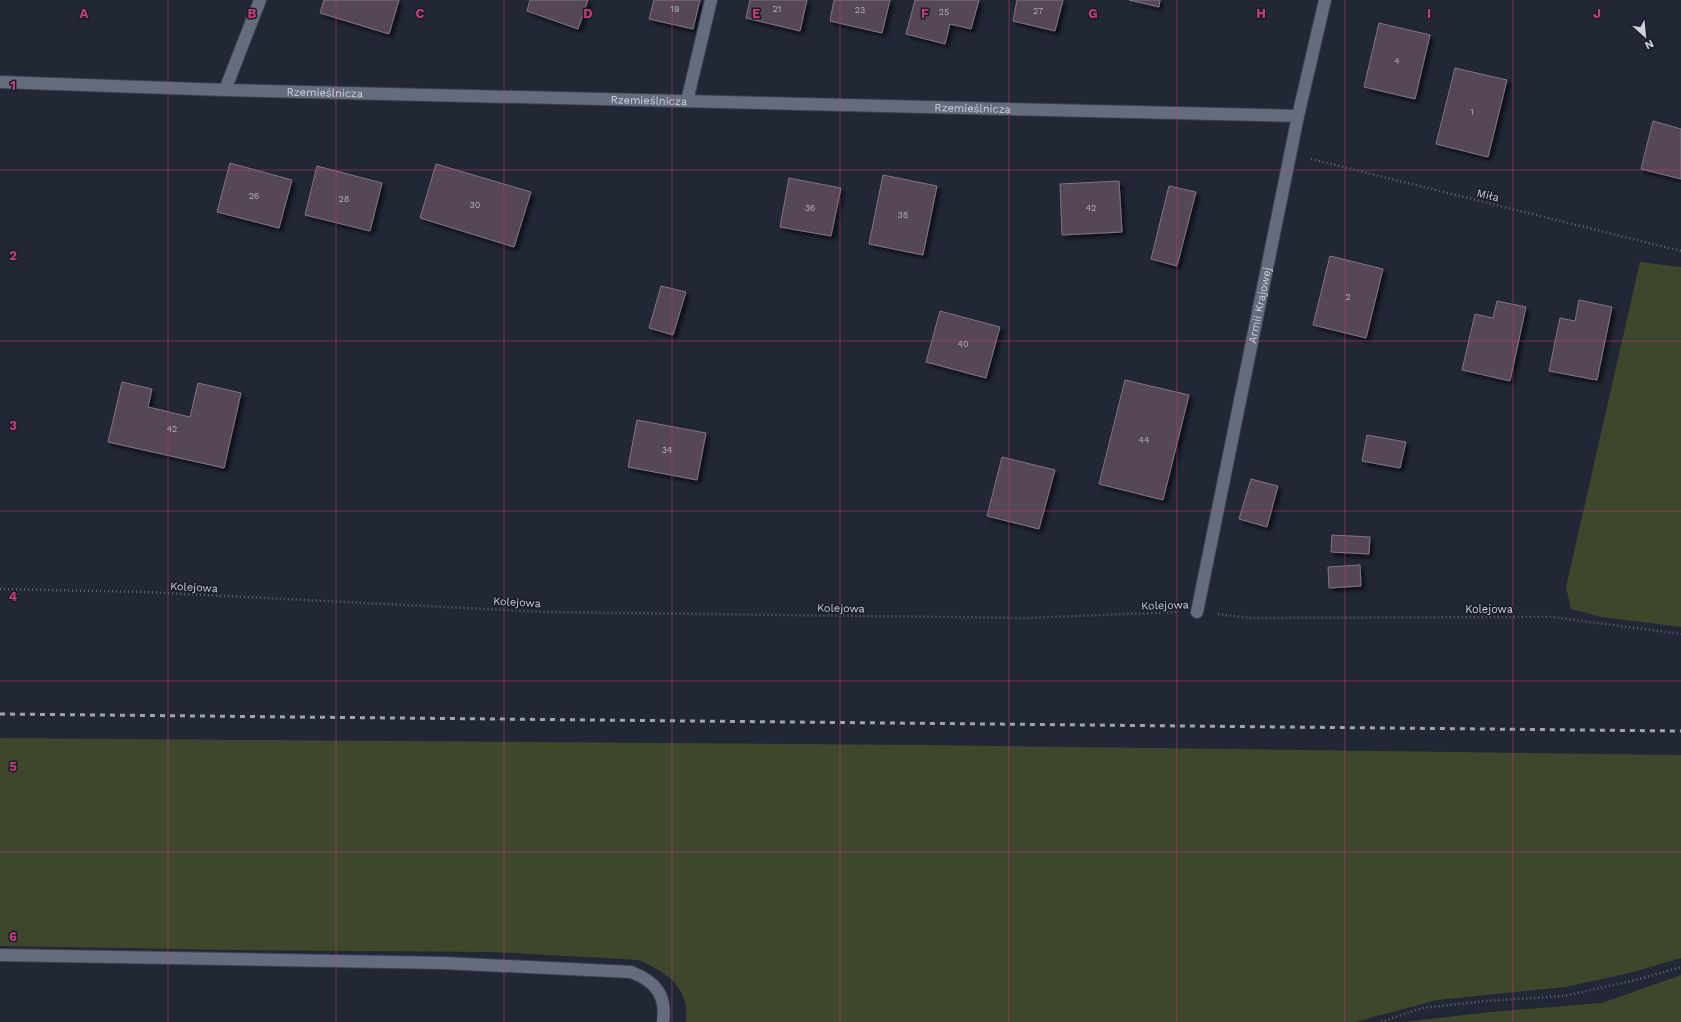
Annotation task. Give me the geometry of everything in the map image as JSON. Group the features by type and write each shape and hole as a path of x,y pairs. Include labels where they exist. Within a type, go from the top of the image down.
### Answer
{"street":[{"path":"226,90 260,0"},
{"path":"687,101 711,0"},
{"name":"Armii Krajowej","path":"1197,612 1298,116 1326,0"},
{"name":"Rzemieślnicza","path":"0,82 226,90 1298,116"},
{"path":"0,955 443,963 631,972 645,977 655,986 662,998 664,1012 662,1022"}],"path":[{"name":"Miła","path":"1291,154 1681,251"},
{"name":"Kolejowa","path":"0,589 153,593 544,612 1026,618 1197,612 1250,618 1552,617 1681,634"},
{"path":"1381,1022 1422,1008 1485,1001 1564,996 1636,980 1681,967"}],"green space":[{"path":"1640,262 1681,267 1681,627 1601,617 1571,609 1566,587"},
{"path":"0,738 926,745 1681,755 1681,958 1630,973 1565,987 1437,1000 1355,1022 686,1022 684,999 680,990 659,970 639,960 493,952 0,946"},
{"path":"1681,975 1681,1022 1404,1022 1490,1012 1602,1003"}],"building":[{"path":"324,0 399,0 389,34 320,13"},
{"path":"530,0 588,0 578,29 527,11"},
{"path":"654,0 700,0 693,29 649,19"},
{"path":"750,0 807,0 800,31 746,18"},
{"path":"834,0 890,0 882,33 830,21"},
{"path":"915,0 979,0 971,29 950,24 945,44 906,34"},
{"path":"1017,0 1063,0 1055,31 1013,21"},
{"path":"1129,0 1160,0 1159,7"},
{"path":"1379,23 1430,35 1415,99 1364,87"},
{"path":"1455,68 1507,80 1488,157 1436,144"},
{"path":"1653,121 1681,129 1681,179 1641,169"},
{"path":"230,163 292,180 279,228 217,212"},
{"path":"436,164 531,192 514,247 420,218"},
{"path":"317,166 382,183 370,231 305,215"},
{"path":"883,175 937,186 923,255 869,244"},
{"path":"789,178 841,188 831,236 780,227"},
{"path":"1119,181 1122,232 1062,235 1060,184"},
{"path":"1169,186 1196,192 1177,266 1151,259"},
{"path":"1330,256 1383,269 1366,338 1313,325"},
{"path":"661,286 686,292 673,335 649,328"},
{"path":"1579,300 1612,307 1597,380 1549,371 1560,318 1575,321"},
{"path":"1497,301 1526,307 1510,381 1462,370 1475,314 1493,318"},
{"path":"940,311 1000,327 986,378 926,362"},
{"path":"1125,380 1189,395 1163,500 1099,484"},
{"path":"122,382 152,389 148,407 190,417 198,383 241,393 224,468 108,442"},
{"path":"637,420 706,433 697,480 628,467"},
{"path":"1367,435 1406,442 1400,468 1362,461"},
{"path":"1002,457 1055,470 1039,529 987,516"},
{"path":"1251,479 1278,486 1267,527 1239,519"},
{"path":"1332,535 1370,537 1369,554 1331,552"},
{"path":"1360,565 1361,586 1329,588 1328,567"}],"railway":[{"path":"0,714 1681,731"}]}
